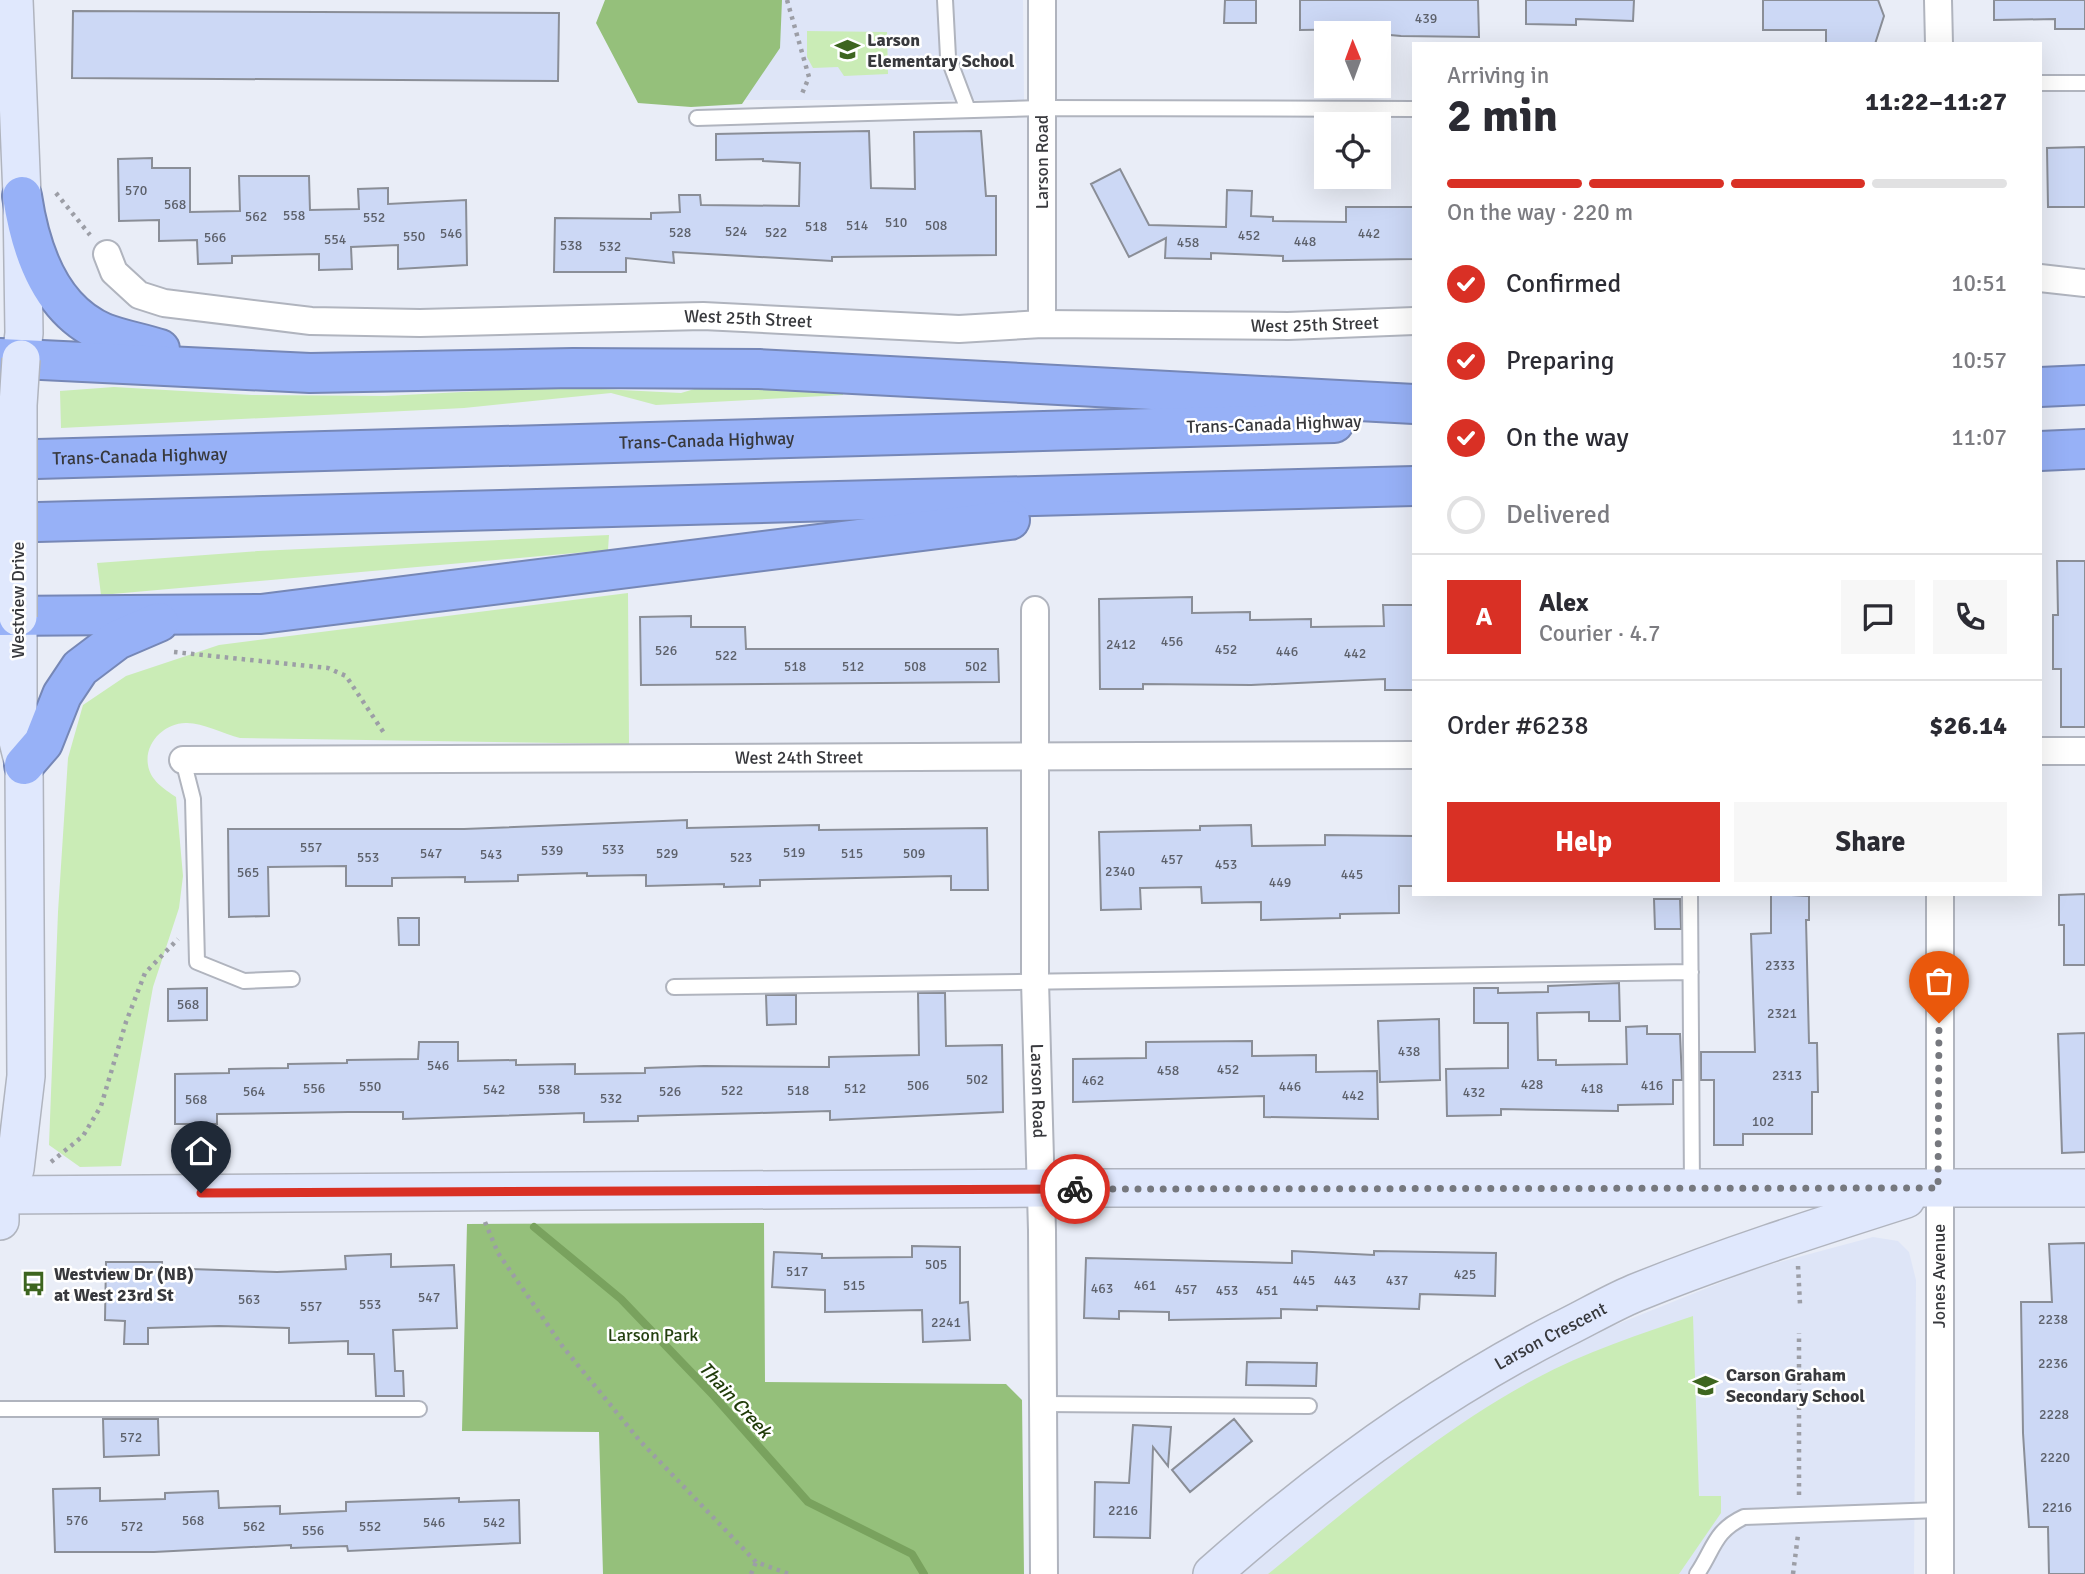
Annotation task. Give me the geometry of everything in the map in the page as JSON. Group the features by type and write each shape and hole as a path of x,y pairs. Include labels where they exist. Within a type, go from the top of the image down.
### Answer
{"highway":[{"path":"36,191 31,244 41,271 75,315 101,331 158,348 194,365"},
{"path":"10,358 194,365 310,373 586,368 759,369 1412,404"},
{"path":"2042,387 2085,385"},
{"name":"Trans-Canada Highway","path":"0,460 1412,420"},
{"path":"2042,452 2085,449"},
{"path":"0,523 1412,486"},
{"path":"9,617 261,614 660,562 1262,491"},
{"path":"24,765 43,743 62,695 80,668 117,640 139,630 161,622 199,615"}],"street":[{"name":"Westview Drive","path":"0,1221 0,1195 15,1169 26,1076 24,765 18,741 9,617 10,358 24,333 36,191 14,0"},
{"name":"Larson Road","path":"1042,0 1042,324"},
{"path":"1938,0 1939,42"},
{"name":"West 25th Street","path":"107,254 114,272 139,295 164,303 312,321 420,323 703,316 959,329 1042,324 1288,326 1412,321"},
{"path":"2042,278 2085,283"},
{"name":"Larson Road","path":"1035,610 1035,981 1041,1188 1044,1574"},
{"path":"2042,751 2085,751"},
{"name":"West 24th Street","path":"183,760 1412,755"},
{"name":"Jones Avenue","path":"1940,896 1940,1574"},
{"path":"0,1195 1041,1188 2085,1188"},
{"name":"Larson Crescent","path":"1212,1574 1285,1510 1410,1417 1530,1346 1633,1294 1780,1240 1938,1188"}],"lane":[{"path":"945,0 947,57 968,110"},
{"path":"2042,83 2085,83"},
{"path":"697,118 1042,108 1412,109"},
{"path":"183,760 193,799 197,962 244,981 292,979"},
{"path":"1690,896 1692,1188"},
{"path":"674,987 1691,972"},
{"path":"1044,1404 1309,1406"},
{"path":"0,1409 419,1409"},
{"path":"1697,1574 1716,1538 1727,1525 1744,1517 1939,1510"}],"path":[{"path":"788,0 809,77 791,115"},
{"path":"36,191 107,254"},
{"path":"165,652 189,651 328,668 346,676 400,759"},
{"path":"51,1162 83,1136 102,1106 126,1022 145,973 197,922"},
{"path":"475,1193 498,1253 563,1346 640,1441 756,1562 789,1574"},
{"path":"1797,1263 1800,1304"},
{"path":"1799,1503 1800,1333"},
{"path":"1793,1574 1799,1531"},
{"path":"751,1574 756,1562"}],"shaded area":[{"name":"Larson Elementary School","path":"669,0 1023,0 1024,100 674,100"},
{"name":"Carson Graham Secondary School","path":"1873,1237 1898,1241 1909,1252 1916,1280 1914,1574 1236,1574 1318,1504 1439,1419 1553,1350 1757,1268"}],"green space":[{"path":"605,0 782,0 780,48 742,104 691,107 638,103 596,23"},
{"path":"807,31 887,32 888,74 844,76 838,67 813,68 807,57"},
{"path":"738,376 845,383 843,395 656,405 611,393 464,408 61,428 60,391 114,387 252,395 385,396 561,387 681,393"},
{"path":"609,535 608,550 101,595 97,563 258,551"},
{"path":"628,593 629,744 240,738 193,723 171,726 158,735 149,749 148,765 155,780 176,797 183,876 179,908 153,987 121,1166 80,1167 49,1145 58,912 68,758 83,705 126,676 219,645"},
{"name":"Larson Park","path":"764,1223 765,1382 1006,1384 1022,1400 1024,1574 603,1574 599,1432 462,1431 467,1224"},
{"path":"1693,1316 1699,1496 1721,1496 1721,1513 1679,1574 1268,1574 1430,1445 1499,1399 1573,1360"}],"building":[{"path":"1225,0 1256,0 1256,23 1224,23"},
{"path":"1300,0 1478,0 1479,37 1391,35 1391,21 1314,21 1314,30 1300,30"},
{"path":"1526,0 1634,0 1633,21 1576,19 1576,25 1526,24"},
{"path":"1763,0 1878,0 1884,16 1876,42 1826,42 1826,30 1763,30"},
{"path":"1994,0 2085,0 2085,29 2055,29 2055,19 1994,20"},
{"path":"73,11 559,13 558,81 72,78"},
{"path":"869,131 871,188 915,189 914,132 981,131 986,196 996,196 996,255 832,257 832,261 673,252 674,263 626,258 626,272 554,272 555,218 651,219 651,213 680,212 679,195 700,195 701,205 799,206 800,163 763,159 716,160 716,134"},
{"path":"2085,147 2085,207 2048,207 2047,148"},
{"path":"152,158 152,168 190,168 190,212 240,211 239,176 309,176 310,210 359,209 358,189 388,188 388,204 466,200 467,265 398,269 398,245 351,247 352,269 319,270 319,254 232,256 232,263 198,264 197,240 159,241 159,220 119,221 118,159"},
{"path":"1120,169 1149,225 1226,227 1227,190 1252,191 1251,216 1273,217 1273,221 1346,222 1346,207 1412,207 1412,259 1283,261 1283,256 1211,253 1211,259 1165,258 1166,238 1129,257 1091,184"},
{"path":"2057,561 2085,561 2085,727 2061,727 2061,669 2053,669 2053,615 2058,615"},
{"path":"1192,597 1192,613 1250,612 1250,620 1311,619 1311,627 1384,626 1383,605 1412,605 1412,690 1385,690 1385,679 1251,685 1143,684 1143,689 1100,689 1099,599"},
{"path":"691,616 691,627 745,627 746,649 998,649 999,682 641,685 640,617"},
{"path":"687,820 687,828 819,825 819,830 987,828 988,890 951,890 951,876 760,880 760,886 724,887 724,884 646,886 646,875 587,876 587,873 518,875 518,881 465,882 465,877 392,878 392,886 346,886 346,866 268,867 269,916 229,917 228,829 464,829"},
{"path":"1251,825 1252,846 1325,845 1325,835 1412,836 1412,886 1399,886 1399,913 1340,914 1340,918 1261,920 1261,902 1202,903 1201,887 1140,888 1141,909 1101,910 1099,832 1200,830 1200,826"},
{"path":"2085,894 2085,965 2064,965 2064,925 2059,925 2059,895"},
{"path":"1771,896 1809,896 1809,920 1806,920 1809,1043 1817,1043 1818,1092 1812,1092 1812,1134 1743,1134 1743,1145 1714,1145 1714,1080 1701,1080 1701,1052 1755,1052 1751,934 1771,933"},
{"path":"1654,899 1680,899 1681,929 1655,929"},
{"path":"398,918 419,918 419,945 399,945"},
{"path":"1619,983 1620,1021 1589,1021 1589,1012 1537,1013 1538,1060 1556,1060 1556,1065 1627,1064 1626,1027 1647,1026 1647,1034 1680,1034 1682,1080 1673,1080 1673,1104 1618,1105 1618,1111 1501,1109 1501,1115 1447,1116 1446,1069 1508,1068 1508,1023 1474,1023 1474,988 1498,988 1498,993 1548,992 1548,986"},
{"path":"207,988 207,1020 168,1021 168,989"},
{"path":"918,993 945,993 946,1046 1002,1045 1003,1112 830,1120 830,1111 638,1116 638,1121 584,1122 584,1113 403,1119 403,1112 348,1112 217,1114 217,1124 175,1124 175,1074 229,1073 229,1069 288,1068 288,1064 347,1063 347,1060 418,1059 419,1042 458,1042 458,1061 516,1060 516,1065 575,1064 575,1074 645,1073 645,1068 704,1066 829,1067 829,1057 919,1055"},
{"path":"766,995 796,995 796,1024 767,1025"},
{"path":"1439,1019 1440,1080 1380,1082 1378,1021"},
{"path":"2085,1033 2085,1152 2062,1153 2058,1034"},
{"path":"1252,1041 1252,1056 1316,1055 1316,1072 1377,1071 1378,1119 1264,1117 1264,1096 1073,1102 1073,1059 1146,1058 1146,1042"},
{"path":"2085,1243 2085,1574 2049,1574 2048,1527 2029,1527 2023,1433 2021,1302 2052,1302 2049,1244"},
{"path":"912,1246 960,1247 960,1303 968,1302 970,1340 923,1342 922,1310 825,1312 825,1290 772,1287 774,1252 822,1254 822,1258 912,1257"},
{"path":"1292,1251 1374,1255 1374,1251 1496,1253 1495,1296 1420,1294 1419,1309 1317,1306 1317,1310 1281,1309 1281,1318 1169,1320 1169,1312 1119,1311 1119,1319 1084,1318 1086,1258 1292,1263"},
{"path":"391,1254 391,1267 454,1265 457,1328 393,1330 395,1371 403,1371 404,1396 376,1396 374,1354 348,1354 348,1341 289,1343 289,1328 219,1326 148,1328 148,1344 124,1344 125,1321 105,1320 106,1262 162,1262 162,1268 277,1272 346,1269 345,1256"},
{"path":"1247,1362 1317,1363 1316,1386 1246,1385"},
{"path":"103,1419 158,1419 159,1455 104,1457"},
{"path":"1234,1419 1252,1441 1190,1492 1172,1470"},
{"path":"1133,1425 1171,1427 1168,1466 1153,1447 1150,1538 1094,1537 1095,1482 1129,1483"},
{"path":"100,1488 100,1501 165,1499 165,1493 218,1491 219,1508 280,1506 280,1514 346,1511 346,1502 459,1498 459,1502 519,1500 520,1543 348,1551 347,1546 291,1548 291,1545 154,1552 55,1552 53,1489"}],"waterway":[{"name":"Thain Creek","path":"534,1227 621,1299 714,1396 808,1502 912,1554 924,1574"}],"way so far":[{"path":"1075,1189 1938,1188 1939,1023"}],"place":[{"name":"Larson Elementary School","path":"847,50"},
{"name":"Westview Dr (NB) at West 23rd St","path":"34,1284"},
{"name":"Carson Graham Secondary School","path":"1706,1385"}],"route":[{"path":"201,1193 1075,1189"}]}
